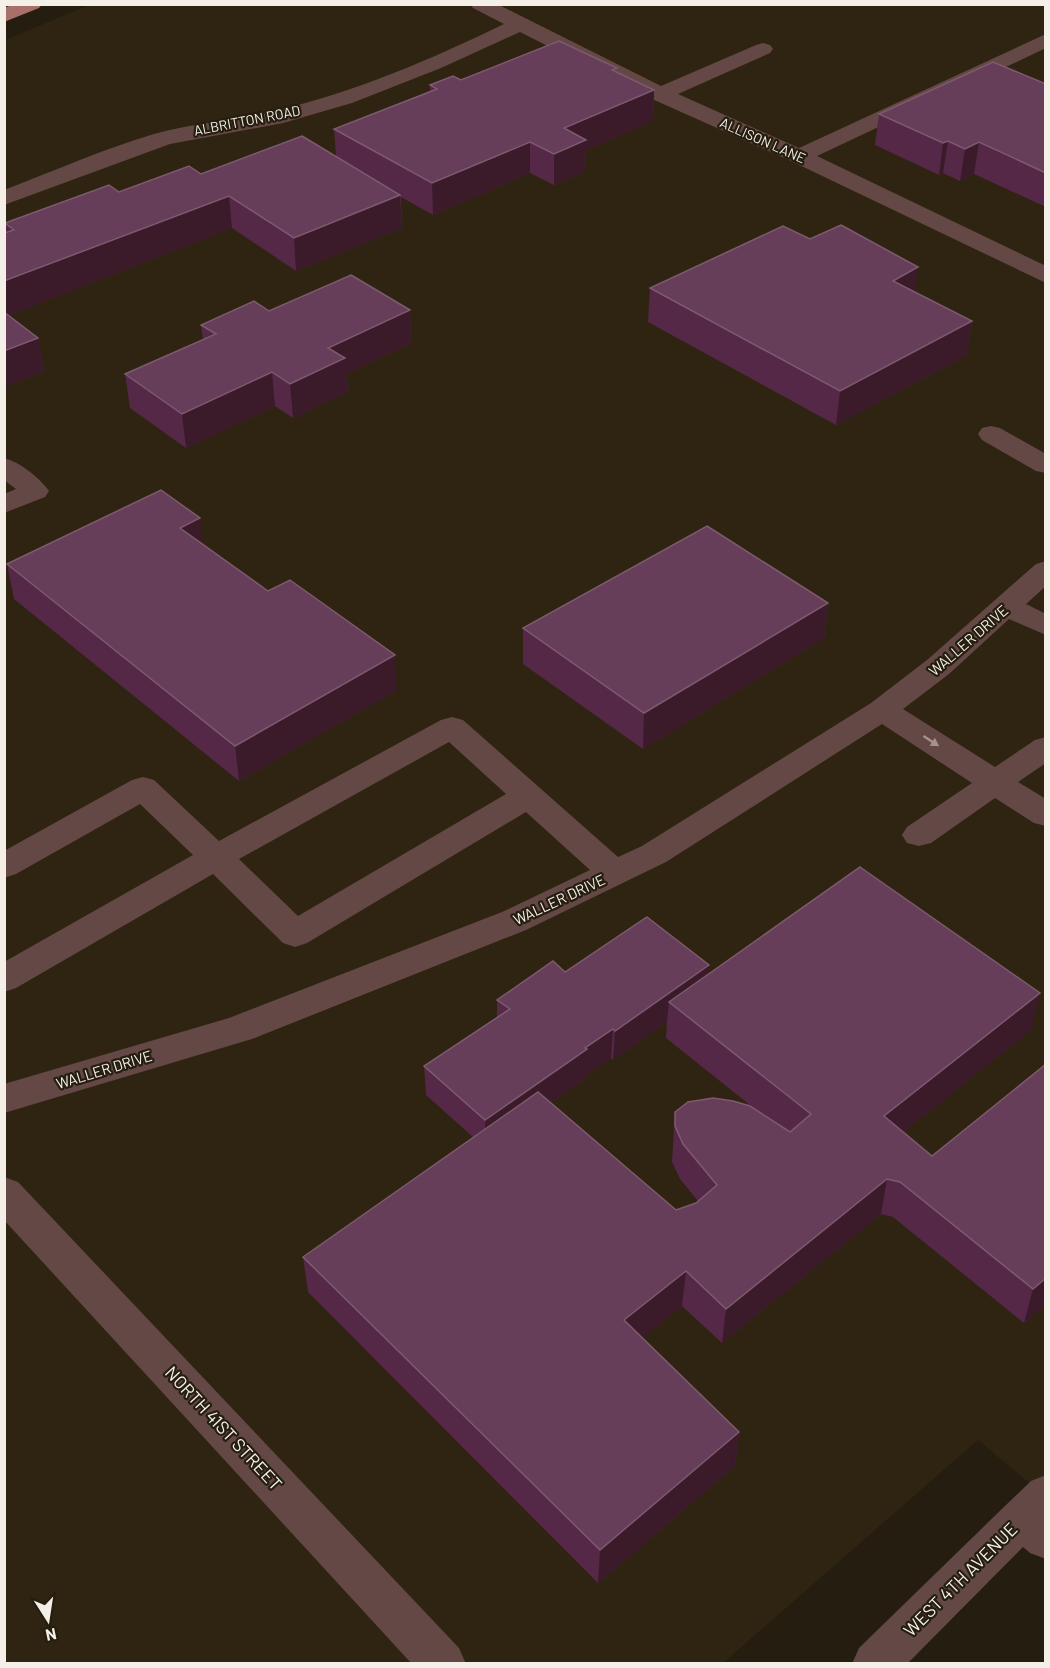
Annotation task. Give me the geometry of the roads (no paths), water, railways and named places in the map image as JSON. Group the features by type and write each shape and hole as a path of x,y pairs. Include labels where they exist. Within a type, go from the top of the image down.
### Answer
{"main road":[{"path":"4,16 32,4"}],"street":[{"name":"ALLISON LANE","path":"480,4 660,94 799,156 1046,276"},
{"name":"ALBRITTON ROAD","path":"4,198 160,140 195,130 282,116 359,93 478,45 521,24"},
{"path":"799,156 1046,40"},
{"path":"660,94 763,49"},
{"path":"991,434 1046,465"},
{"path":"4,466 35,491 4,505"},
{"name":"WALLER DRIVE","path":"4,1099 239,1029 514,921 654,854 882,710 938,667 1046,570"},
{"path":"1008,606 1046,626"},
{"path":"882,710 1046,815"},
{"path":"4,979 216,857 452,727 614,873"},
{"path":"919,835 1046,747"},
{"path":"4,866 143,788 294,934 528,796"},
{"name":"NORTH 41ST STREET","path":"4,1193 443,1664"},
{"name":"WEST 4TH AVENUE","path":"875,1664 1038,1518"}]}
